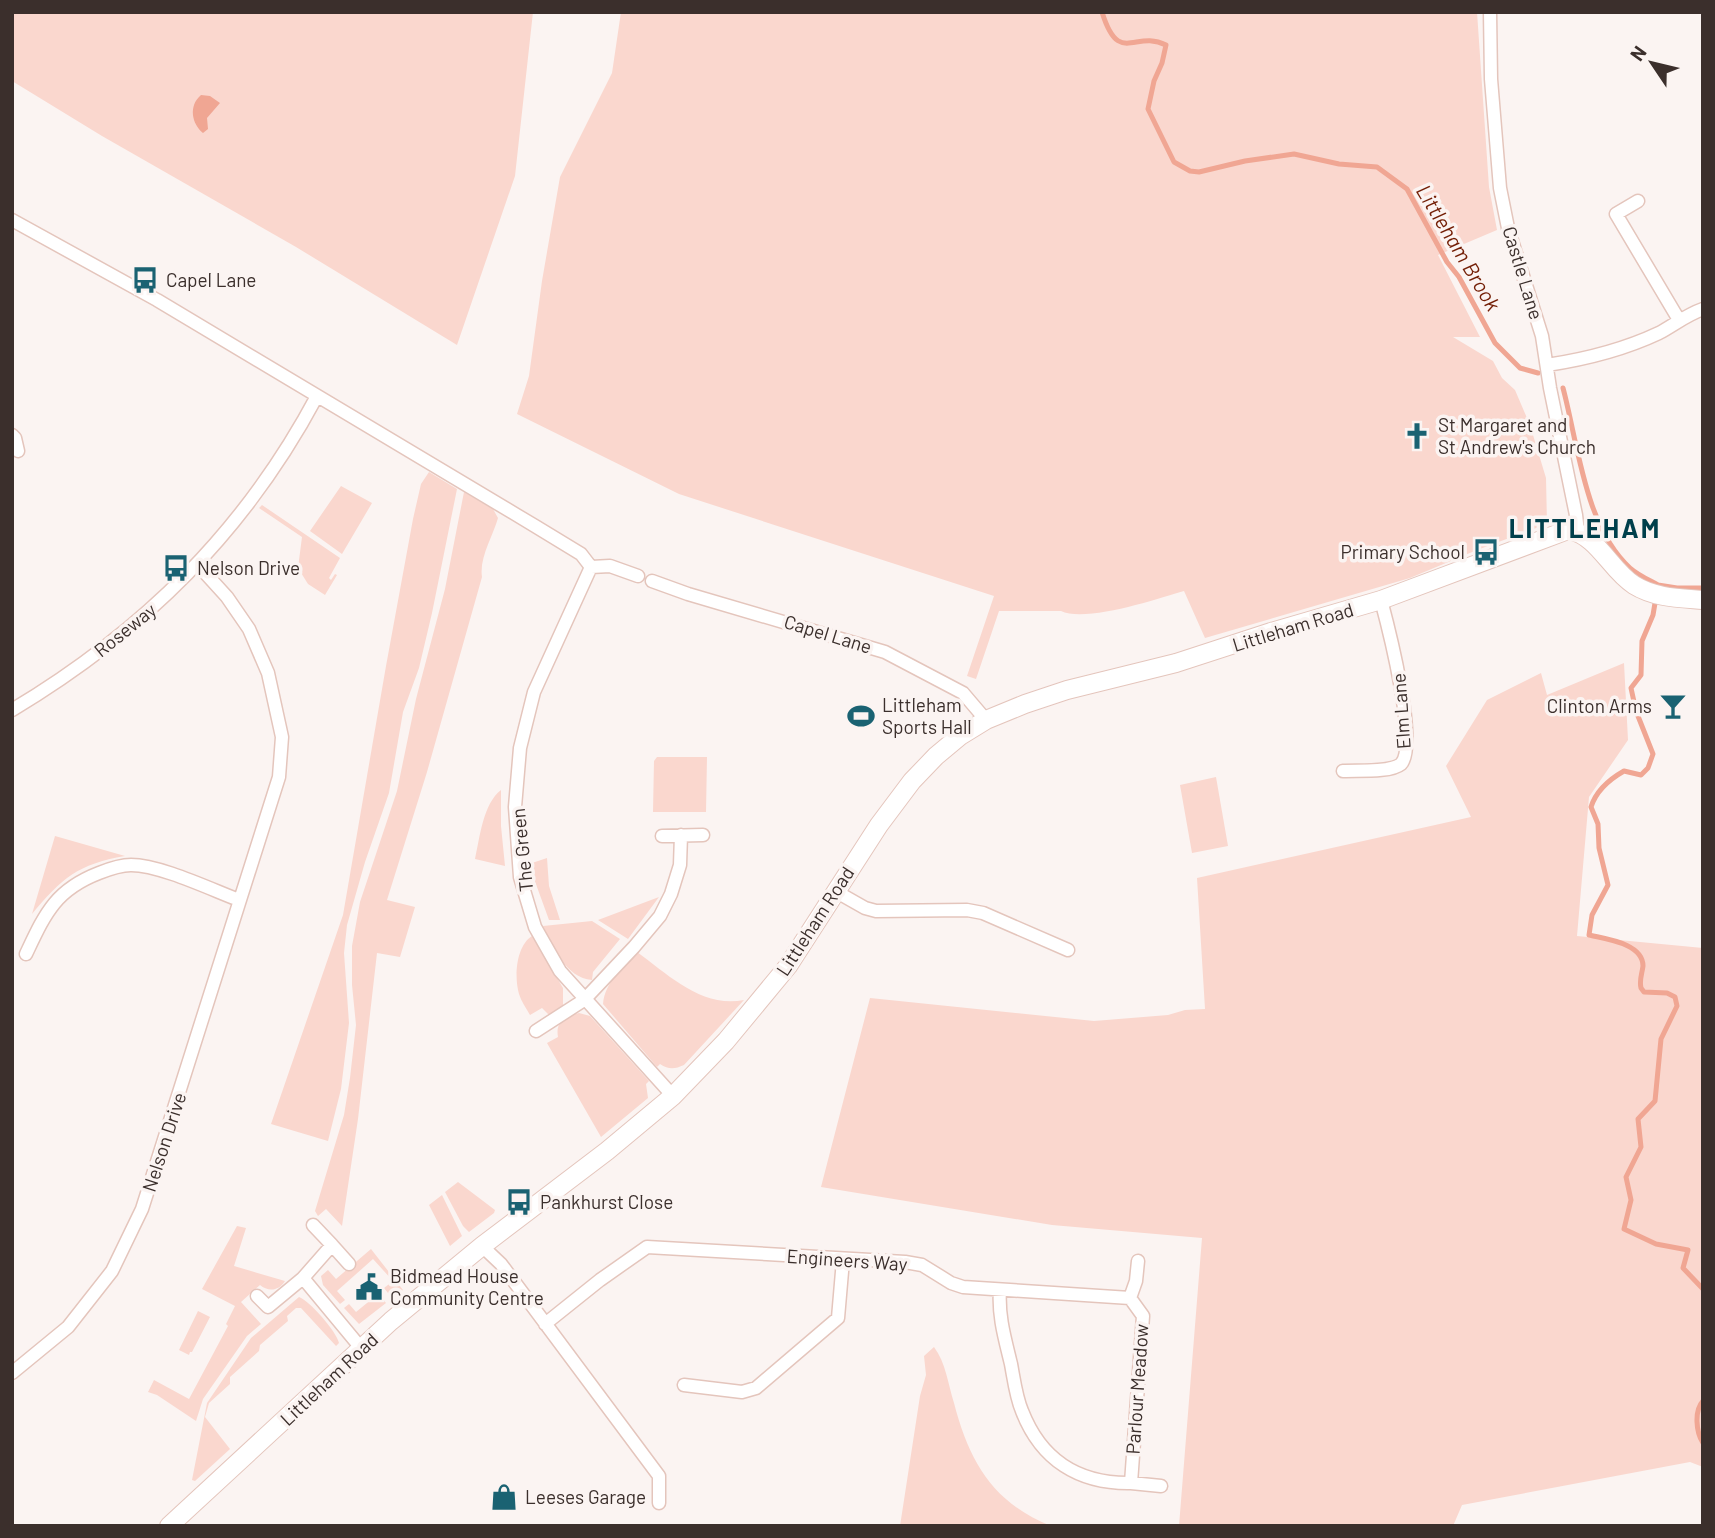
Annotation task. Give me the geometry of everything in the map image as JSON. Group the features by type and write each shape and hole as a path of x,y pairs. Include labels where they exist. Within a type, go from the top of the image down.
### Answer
{"street":[{"name":"Castle Lane","path":"1490,12 1491,79 1500,188 1508,228 1542,336 1578,532"},
{"path":"1638,201 1616,214 1679,320"},
{"path":"12,220 145,293 581,554 591,568 610,566 638,576"},
{"path":"1547,365 1600,356 1629,347 1703,309"},
{"name":"Roseway","path":"12,709 124,634 197,564 275,468 317,396"},
{"path":"12,435 18,450"},
{"name":"Littleham Road","path":"169,1526 361,1348 482,1246 674,1096 726,1041 788,966 879,825 912,781 960,736 986,720 1067,690 1176,663 1381,600 1568,530 1578,532"},
{"path":"1578,532 1588,537 1632,584 1656,594 1703,600"},
{"name":"Nelson Drive","path":"12,1373 68,1327 112,1271 142,1209 279,777 282,737 268,673 249,629 227,597 197,564"},
{"name":"The Green","path":"591,568 534,692 520,748 515,807 520,877 535,927 560,971 674,1096"},
{"name":"Capel Lane","path":"652,581 885,652 963,693 986,720"},
{"name":"Elm Lane","path":"1343,771 1392,768 1400,765 1404,758 1404,698 1381,600"},
{"path":"536,1031 584,1000 660,916 671,894 680,865 681,835"},
{"path":"662,836 703,835"},
{"path":"26,954 50,908 70,887 119,867 132,865 172,874 239,900"},
{"path":"835,891 865,908 876,911 967,910 983,913 1068,950"},
{"path":"313,1225 349,1264"},
{"path":"257,1296 268,1307 303,1278 332,1245"},
{"path":"482,1246 501,1264 659,1476 659,1503"},
{"name":"Engineers Way","path":"545,1324 647,1247 922,1265 957,1286 1130,1298"},
{"path":"684,1385 750,1391 767,1379 838,1318 843,1260"},
{"path":"1130,1298 1136,1281 1138,1261"},
{"path":"303,1278 361,1348"},
{"name":"Parlour Meadow","path":"1000,1290 998,1309 1021,1410 1035,1440 1058,1463 1095,1480 1161,1486"},
{"name":"Parlour Meadow","path":"1130,1298 1143,1316 1131,1483"}],"shaded area":[{"path":"12,12 533,12 515,176 457,345 296,247 12,81"},
{"path":"621,12 1477,12 1489,187 1497,230 1438,255 1480,337 1453,337 1493,361 1502,378 1515,390 1530,425 1546,478 1547,524 1410,578 1205,638 1184,591 1140,604 1087,614 1061,611 999,611 976,679 967,676 994,596 679,494 517,414 529,376 560,177 612,73"},
{"path":"201,95 210,96 220,103 207,118 208,129 203,133 196,125 193,115 194,104"},
{"path":"429,472 457,489 419,668 403,712 389,793 347,925 344,953 349,1023 341,1089 328,1141 271,1124 343,915 413,519 421,484"},
{"path":"341,486 372,503 342,554 310,531"},
{"path":"464,492 493,509 498,518 484,555 482,577 427,772 387,900 415,907 400,957 377,953 358,1119 342,1226 326,1209 318,1216 315,1211 344,1115 350,1078 356,1025 352,946 360,902 397,791 416,699 445,589"},
{"path":"262,505 340,558 329,578 331,580 337,575 325,595 308,584 298,568 302,537 259,508"},
{"path":"1624,663 1628,740 1589,797 1577,936 1703,948 1703,1467 1690,1462 1462,1505 1453,1526 1179,1526 1202,1238 1052,1225 821,1187 870,998 1094,1021 1205,1009 1197,878 1471,817 1446,766 1487,700 1541,673 1547,695"},
{"path":"657,757 707,757 706,812 653,812 654,761"},
{"path":"1216,777 1228,846 1192,853 1180,785"},
{"path":"501,790 505,866 475,859 486,812"},
{"path":"55,836 125,856 95,863 72,874 32,914"},
{"path":"547,858 549,886 560,920 549,920 533,876 532,863"},
{"path":"659,897 628,939 598,920"},
{"path":"592,921 620,939 593,972 592,980 575,974 568,968 556,952 543,926"},
{"path":"532,936 563,988 563,1006 550,1016 542,1008 530,1015 519,994 518,962 523,947"},
{"path":"637,952 686,988 714,999 744,1000 684,1065 669,1068 660,1064 657,1067 603,1004 611,982"},
{"path":"579,1013 590,1016 649,1081 646,1084 648,1098 601,1137 547,1043 558,1037 558,1027 562,1020"},
{"path":"458,1182 495,1210 469,1232 445,1192"},
{"path":"442,1195 462,1236 450,1246 429,1205"},
{"path":"237,1226 246,1228 234,1266 285,1281 280,1287 273,1289 260,1285 241,1302 261,1324 247,1336 203,1399 196,1421 148,1392 154,1380 189,1399 228,1326 226,1324 235,1306 202,1289"},
{"path":"371,1249 403,1290 392,1298 384,1288 393,1281 373,1259 337,1291 345,1300 340,1304 323,1285 321,1276 328,1270 336,1279"},
{"path":"378,1294 386,1303 359,1324 344,1308 349,1304 356,1312"},
{"path":"299,1297 322,1317 339,1343 336,1346 301,1308 296,1308 287,1316 288,1321 260,1345 259,1351 230,1377 230,1384 209,1403 205,1417 230,1449 195,1481 192,1480 207,1403 251,1338"},
{"path":"198,1311 210,1317 189,1355 179,1350"},
{"path":"934,1347 944,1367 967,1443 986,1478 1013,1505 1051,1526 900,1526 920,1396 926,1375 924,1356"}],"waterway":[{"name":"Littleham Brook","path":"1102,12 1108,29 1122,42 1155,41 1166,45 1148,109 1174,162 1190,171 1199,172 1245,161 1294,154 1339,164 1377,167 1407,189 1495,343 1520,368 1538,373"},
{"name":"Littleham Brook","path":"1563,388 1585,484 1603,530 1615,551 1630,568 1658,585 1653,615 1642,641 1641,675 1631,688 1636,711 1653,754 1648,768 1641,775 1624,771 1619,774 1600,791 1591,807 1598,824 1599,848 1608,885 1592,915 1589,935 1622,943 1637,952 1643,966 1641,988 1644,992 1667,993 1675,997 1677,1006 1661,1039 1655,1101 1638,1119 1641,1147 1626,1177 1631,1200 1624,1229 1656,1244 1688,1250 1683,1268 1703,1289"},
{"path":"1658,585 1703,588"},
{"name":"Littleham Brook","path":"1703,1401 1698,1410 1697,1422 1703,1443"}],"place":[{"name":"Capel Lane","path":"145,280"},
{"name":"St Margaret and St Andrew's Church","path":"1417,436"},
{"name":"Primary School","path":"1486,552"},
{"name":"Nelson Drive","path":"176,568"},
{"name":"Clinton Arms","path":"1673,706"},
{"name":"Littleham Sports Hall","path":"861,716"},
{"name":"Pankhurst Close","path":"519,1202"},
{"name":"Bidmead House Community Centre","path":"369,1287"},
{"name":"Leeses Garage","path":"504,1497"}],"district":[{"name":"LITTLEHAM","path":"1585,529"}]}
